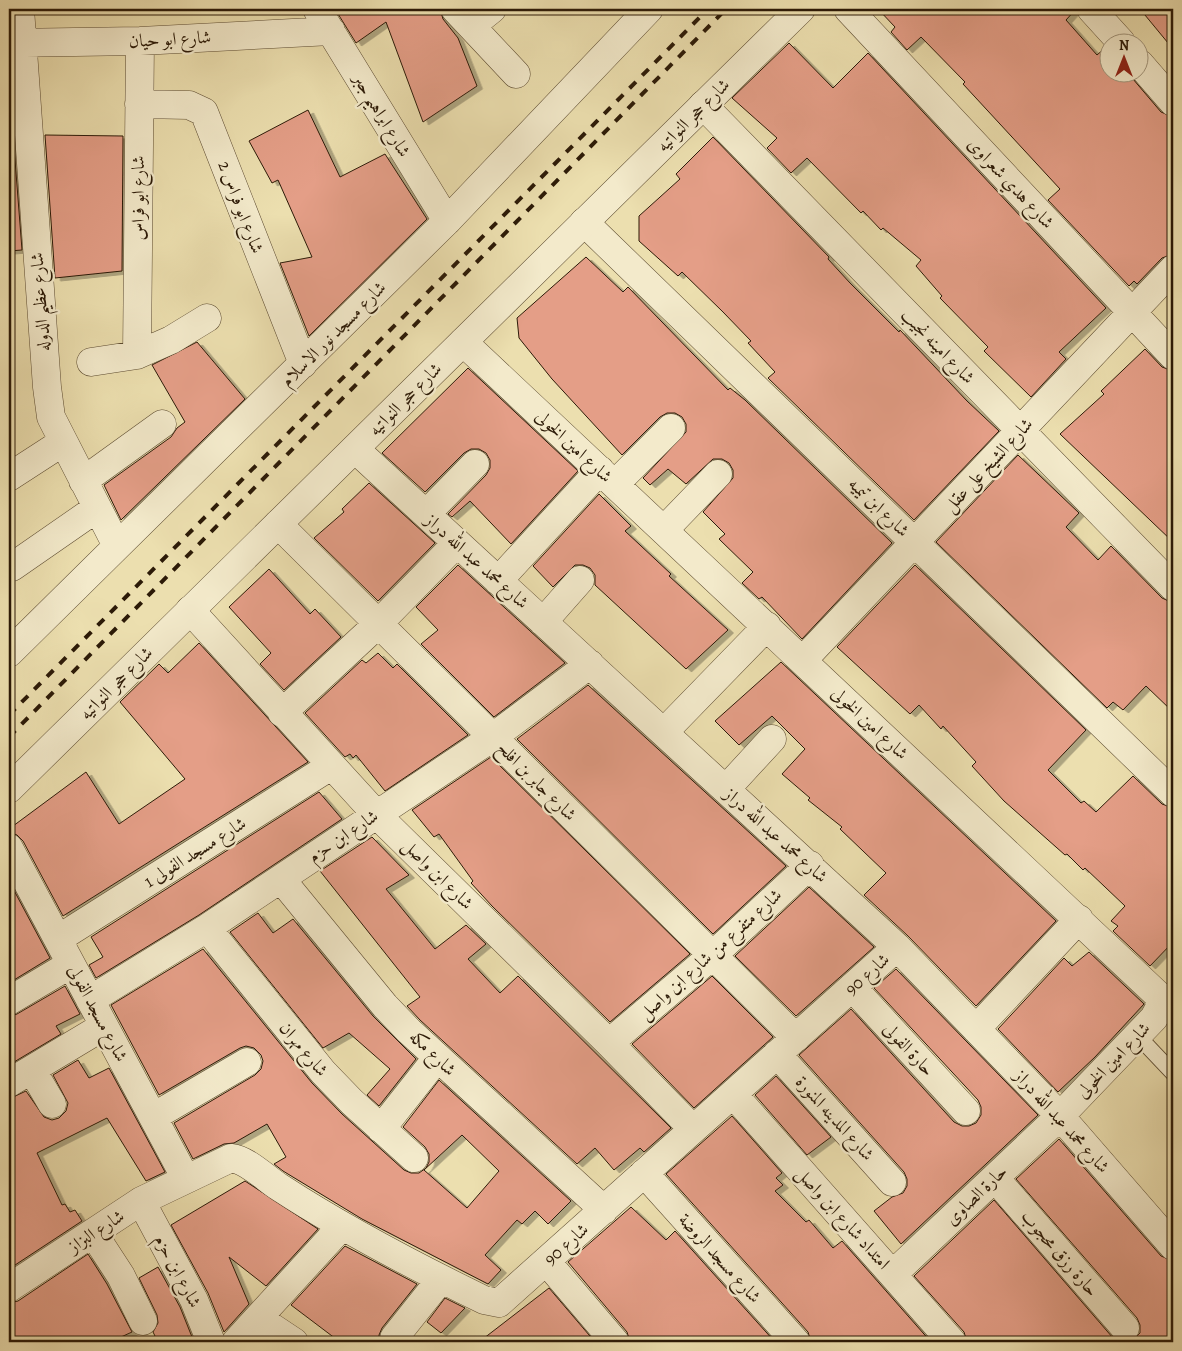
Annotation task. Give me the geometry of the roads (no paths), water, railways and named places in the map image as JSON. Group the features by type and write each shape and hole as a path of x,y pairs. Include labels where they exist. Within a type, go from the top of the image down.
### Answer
{"street":[{"name":"شارع عظيم الدوله","path":"20,9 15,43 51,417 117,546"},
{"path":"492,9 463,17 516,74"},
{"name":"شارع مسجد نور الاسلام","path":"9,653 447,221 649,9"},
{"name":"شارع حجر النواتيه","path":"9,789 801,9"},
{"name":"شارع هدي شعراوى","path":"848,9 1173,356"},
{"path":"1091,9 1112,32"},
{"name":"شارع ابو حيان","path":"15,43 140,42 324,20"},
{"name":"شارع ابراهيم جبر","path":"324,20 447,221"},
{"name":"شارع ابو فراس","path":"137,354 140,42"},
{"path":"1150,76 1173,102"},
{"name":"شارع ابو فراس 2","path":"139,104 189,105 204,112 303,364"},
{"name":"شارع امينه نجيب","path":"703,105 1173,587"},
{"name":"شارع ابن تيميه","path":"584,222 1173,793"},
{"name":"شارع الشيخ على عقل","path":"803,660 1173,269"},
{"path":"91,362 137,354 171,340 207,318"},
{"name":"شارع امين الخولى","path":"463,342 1158,995 1160,1007 1158,1013 1060,1116"},
{"path":"83,481 162,424"},
{"path":"498,581 608,477 671,428"},
{"path":"9,477 63,442"},
{"name":"شارع محمد عبد الله دراز","path":"355,449 810,865 897,947 1060,1116 1173,1246"},
{"path":"426,514 475,464"},
{"path":"664,530 718,474"},
{"path":"12,567 97,508"},
{"name":"شارع جابر بن افلح","path":"278,524 712,955 786,1046"},
{"path":"282,713 379,623 457,543"},
{"path":"543,622 580,580"},
{"name":"شارع ابن واصل","path":"190,610 376,814 610,1043 694,1130"},
{"path":"664,732 767,626"},
{"name":"شارع ابن حزم","path":"90,1000 208,928 493,737 590,664"},
{"path":"726,790 772,739"},
{"name":"شارع مسجد الفولى 1","path":"58,939 331,766"},
{"name":"شارع مسجد الفولى","path":"9,848 186,1179"},
{"name":"شارع متفرع من شارع ابن واصل","path":"610,1043 712,955 810,865"},
{"name":"شارع مكه","path":"281,879 385,1006 437,1058 604,1210"},
{"path":"976,1029 1079,919"},
{"name":"شارع مهران","path":"208,928 323,1072 381,1129 414,1158"},
{"name":"شارع 90","path":"186,1179 225,1160 236,1159 342,1226 441,1279 490,1302 499,1303 897,947"},
{"path":"9,1002 71,964"},
{"name":"حارة الفولى","path":"852,987 966,1111"},
{"path":"52,1104 20,1077 104,1026"},
{"name":"شارع المدينه المنورة","path":"786,1046 892,1182"},
{"path":"381,1129 437,1058"},
{"path":"153,1117 247,1062"},
{"name":"امتداد شارع ابن واصل","path":"733,1094 952,1342"},
{"name":"حارة الصاوى","path":"893,1274 1060,1116"},
{"name":"شارع مسجد الروضة","path":"644,1174 796,1342"},
{"name":"حارة رزق محجوب","path":"995,1178 1124,1328"},
{"name":"شارع البزاز","path":"9,1288 141,1201 186,1179"},
{"name":"شارع ابن حزم","path":"141,1201 194,1300 211,1342"},
{"path":"236,1342 342,1226"},
{"path":"93,1233 121,1276 143,1321"},
{"path":"546,1262 615,1342"},
{"path":"394,1338 441,1279"},
{"path":"258,1318 294,1342"}],"lane":[{"path":"1137,1036 1173,1073"}],"railway":[{"path":"9,715 708,9"},
{"path":"9,737 726,9"}]}
